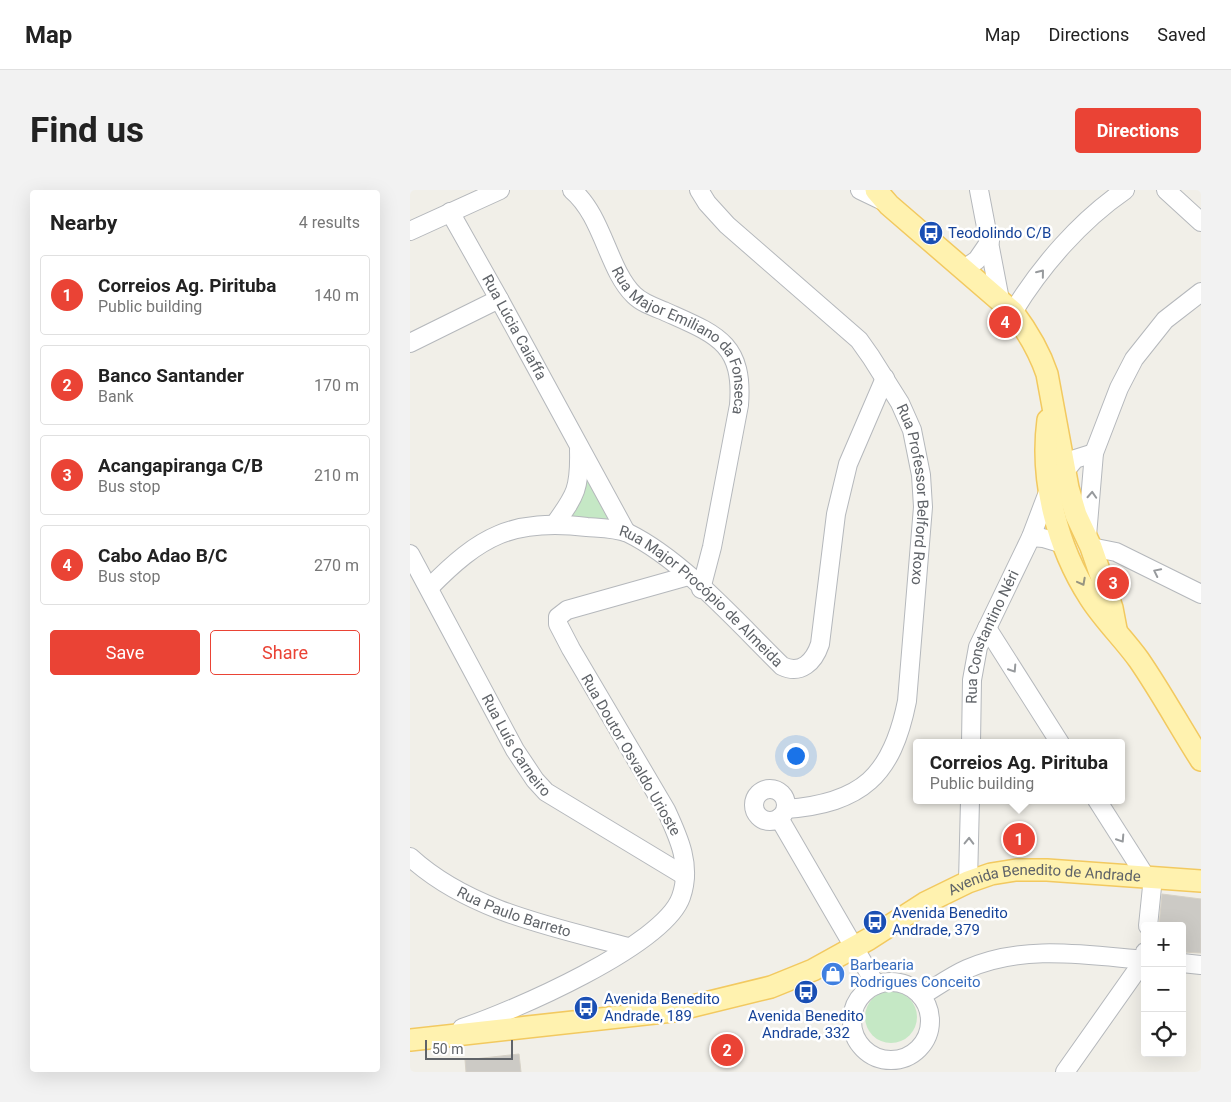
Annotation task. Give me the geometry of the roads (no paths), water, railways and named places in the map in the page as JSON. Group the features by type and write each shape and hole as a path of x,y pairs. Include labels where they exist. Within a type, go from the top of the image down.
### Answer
{"main road":[{"path":"882,197 1006,306 1027,331 1040,354 1047,374 1050,400 1046,458 1071,501 1089,542 1112,608 1116,629"},
{"path":"1057,479 1055,516 1063,544 1090,597 1140,662 1201,760"},
{"path":"1063,544 1077,549 1089,542"},
{"name":"Avenida Benedito de Andrade","path":"410,1040 673,1011 771,987 813,970 853,948 925,903 968,882 991,874 1016,870 1200,881"}],"street":[{"path":"410,231 500,190"},
{"name":"Rua Major Emiliano da Fonseca","path":"572,190 594,220 624,282 634,295 708,330 723,342 733,357 738,371 740,387 739,406 712,547 701,588"},
{"name":"Rua Professor Belford Roxo","path":"699,190 707,203 727,225 859,340 885,378 912,430 921,475 923,507 908,701 901,732 890,758 874,777 857,790 813,807 782,813 853,948"},
{"path":"860,190 882,197"},
{"path":"979,190 1006,306 1025,293 1080,227 1125,190"},
{"path":"1166,190 1201,222"},
{"name":"Rua Lúcia Caiaffa","path":"450,212 500,299 626,532"},
{"path":"964,269 977,260 990,241"},
{"path":"1201,292 1166,320 1134,359 1118,388 1094,453 1089,542 1116,552 1201,594"},
{"path":"410,343 500,299"},
{"name":"Rua Major Procópio de Almeida","path":"429,588 472,548 496,535 522,528 554,525 626,532 651,546 688,576 782,666 797,670 811,662 817,655 820,644 836,514 848,464 885,378"},
{"name":"Rua Lúcia Caiaffa","path":"554,525 578,489 580,475 579,444"},
{"path":"1057,479 1075,459 1094,453"},
{"name":"Rua Constantino Néri","path":"971,739 974,661 986,628 1057,479"},
{"path":"1030,536 1063,544"},
{"name":"Rua Luís Carneiro","path":"410,554 515,750 534,780 546,792 685,876"},
{"name":"Rua Doutor Osvaldo Urioste","path":"436,1038 491,1019 554,990 659,927 674,911 681,898 685,876 683,849 666,810 621,737 558,624 558,617 567,610 688,576"},
{"path":"986,628 1057,739"},
{"path":"968,882 970,804"},
{"path":"1100,804 1149,877 1148,922"},
{"name":"Rua Paulo Barreto","path":"410,857 469,898 520,917 628,947"},
{"path":"853,948 876,985"},
{"path":"921,996 967,969 1006,956 1045,953 1141,957"},
{"path":"1065,1072 1141,961"},
{"path":"1186,963 1201,965"},
{"path":"888,982 900,983 912,988 921,996 928,1006 930,1016 927,1037 914,1053 892,1066 881,1058 868,1053 859,1043 853,1030 852,1017 856,1004 864,993 876,985 888,982"}],"place":[{"name":"Teodolindo C/B","path":"931,233"},
{"name":"Cabo Adao B/C","path":"1005,322"},
{"name":"Acangapiranga C/B","path":"1113,583"},
{"name":"Correios Ag. Pirituba","path":"1019,839"},
{"name":"Avenida Benedito Andrade, 379","path":"875,922"},
{"name":"Barbearia Rodrigues Conceito","path":"833,974"},
{"name":"Avenida Benedito Andrade, 332","path":"806,992"},
{"name":"Avenida Benedito Andrade, 189","path":"586,1008"},
{"name":"Banco Santander","path":"727,1050"}]}
